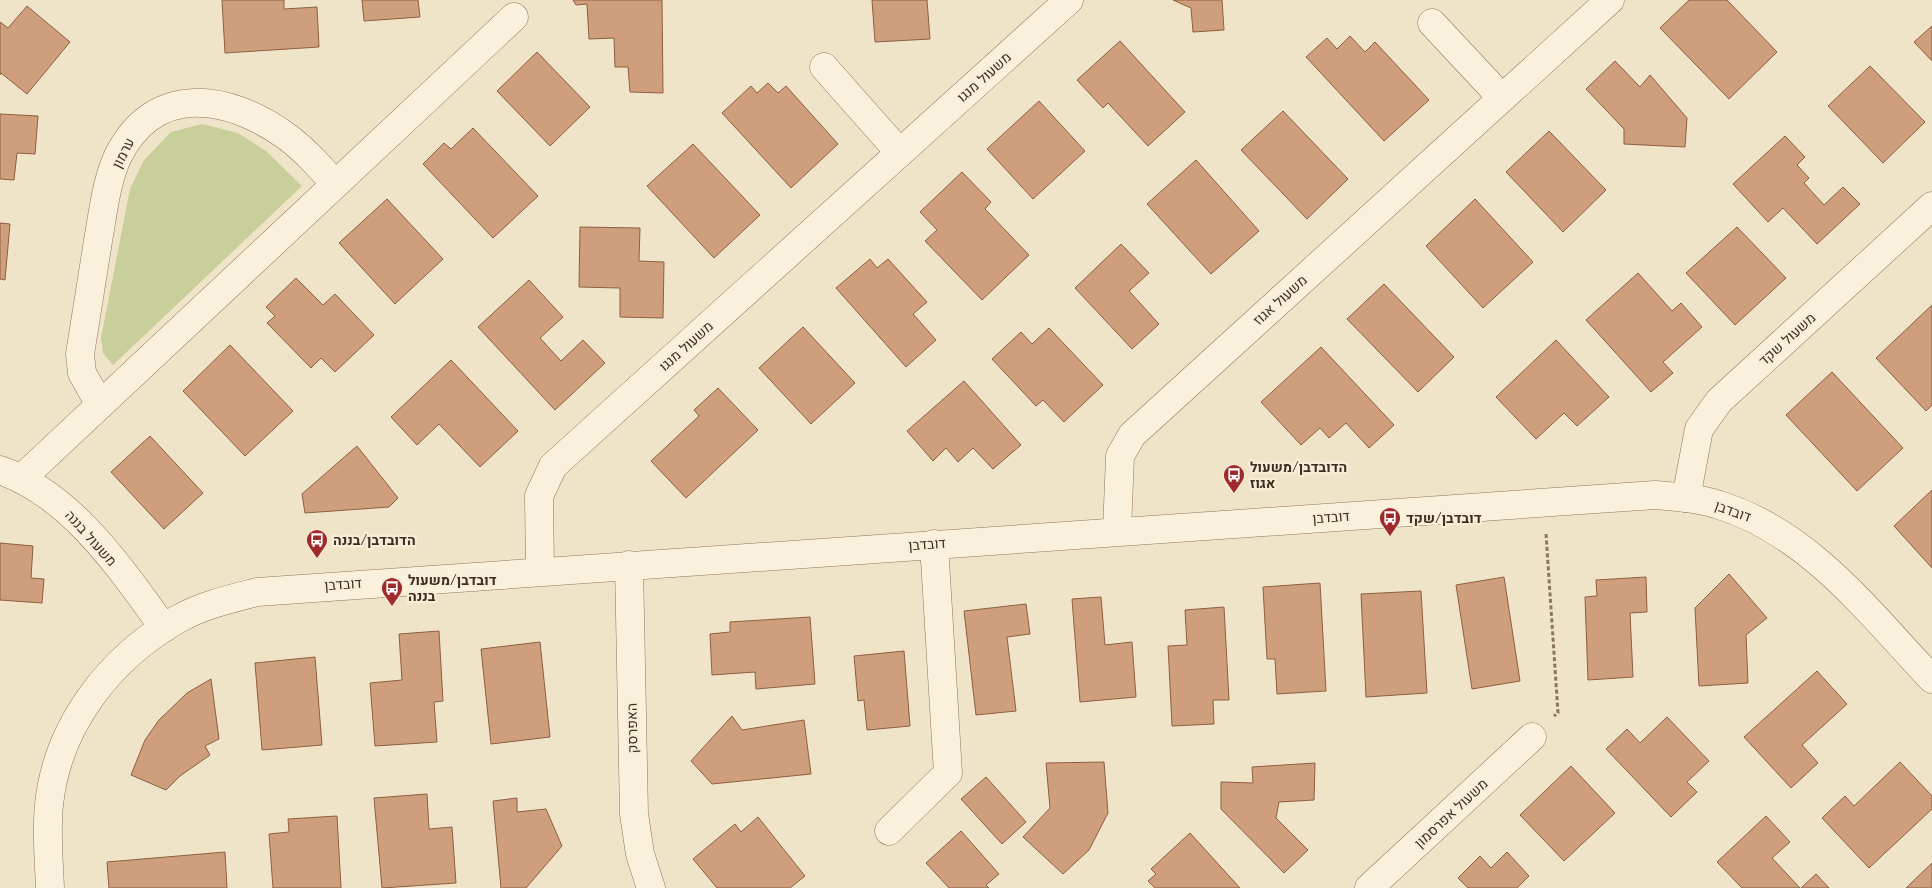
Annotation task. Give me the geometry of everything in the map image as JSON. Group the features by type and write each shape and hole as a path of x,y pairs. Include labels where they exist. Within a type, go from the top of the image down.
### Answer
{"street":[{"name":"משעול מנגו","path":"540,571 539,496 553,466 1069,0"},
{"name":"משעול אגוז","path":"1117,532 1120,456 1132,435 1610,0"},
{"path":"10,475 100,405 514,17"},
{"path":"1432,23 1502,98"},
{"path":"824,67 900,153"},
{"name":"ערמון","path":"100,405 82,373 80,354 106,194 118,156 135,130 156,112 181,104 207,102 234,108 261,120 287,137 312,158 335,184"},
{"name":"משעול שקד","path":"1686,498 1699,429 1719,401 1932,206"},
{"name":"משעול בננה","path":"10,475 57,502 77,520 112,560 164,628"},
{"name":"דובדבן","path":"50,888 49,805 56,766 71,729 90,696 116,666 146,640 179,618 217,602 257,592 1655,495 1686,498 1740,512 1775,530 1803,548 1836,578 1932,679"},
{"path":"889,831 948,773 934,544"},
{"name":"האפרסק","path":"629,565 634,814 640,854 652,888"},
{"name":"משעול אפרסמון","path":"1369,888 1532,737"}],"path":[{"path":"1532,737 1558,713 1544,502"}],"green space":[{"path":"202,124 238,133 266,151 302,186 113,365 103,353 101,338 130,189 144,160 171,132"}],"building":[{"path":"222,0 284,0 284,9 317,7 319,47 225,53"},
{"path":"362,0 418,0 420,17 364,21"},
{"path":"573,0 662,0 663,93 630,92 628,67 615,67 614,38 589,39 587,4 576,5"},
{"path":"872,0 927,0 930,39 875,42"},
{"path":"1173,0 1222,0 1224,30 1193,32 1191,8"},
{"path":"1689,0 1727,0 1777,52 1729,99 1660,28"},
{"path":"27,6 70,42 27,94 1,73 0,75 0,22 8,28"},
{"path":"1932,26 1932,61 1914,42"},
{"path":"1350,36 1365,52 1375,42 1429,100 1384,141 1306,57 1327,38 1337,49"},
{"path":"1120,41 1185,112 1148,146 1108,103 1103,108 1077,80"},
{"path":"537,52 590,107 550,146 497,91"},
{"path":"1615,61 1640,87 1650,75 1687,118 1685,147 1624,144 1624,129 1586,89"},
{"path":"1870,66 1925,122 1883,163 1828,106"},
{"path":"768,83 778,93 786,86 838,144 791,188 722,113 751,86 757,93"},
{"path":"1039,101 1085,151 1033,199 987,149"},
{"path":"1283,111 1348,179 1307,219 1241,150"},
{"path":"0,114 38,116 35,154 17,153 14,180 0,179"},
{"path":"473,128 538,196 493,238 423,164 444,143 451,149"},
{"path":"1549,131 1606,190 1563,232 1506,172"},
{"path":"1785,136 1805,157 1797,165 1809,178 1804,183 1824,205 1843,187 1860,204 1817,244 1783,208 1768,222 1733,184"},
{"path":"693,144 760,215 714,258 647,186"},
{"path":"1196,160 1259,231 1211,274 1147,204"},
{"path":"962,172 991,202 985,209 1029,255 982,300 925,241 937,230 920,212"},
{"path":"387,199 443,259 395,304 339,243"},
{"path":"1475,199 1533,262 1483,308 1426,246"},
{"path":"0,223 10,224 5,280 0,279"},
{"path":"580,227 640,228 639,261 664,262 663,318 620,317 620,288 579,287"},
{"path":"1737,227 1786,278 1735,325 1686,273"},
{"path":"1121,244 1149,273 1129,291 1159,324 1132,349 1075,288"},
{"path":"870,259 877,268 888,259 927,302 913,314 936,340 906,367 836,288"},
{"path":"1638,273 1672,311 1681,303 1702,327 1663,362 1673,373 1651,392 1586,320"},
{"path":"296,278 323,305 335,294 374,335 335,372 321,358 311,368 267,323 275,316 266,307"},
{"path":"529,280 563,317 540,338 561,361 583,340 605,363 555,410 478,327"},
{"path":"1384,284 1454,357 1418,392 1347,319"},
{"path":"1932,305 1932,405 1926,411 1876,358"},
{"path":"803,327 855,383 811,424 759,368"},
{"path":"1049,328 1103,385 1064,422 1043,400 1036,406 992,359 1021,332 1032,344"},
{"path":"1556,340 1609,397 1577,426 1564,413 1536,439 1496,397"},
{"path":"230,345 293,411 245,456 183,391"},
{"path":"1321,347 1394,425 1369,448 1346,423 1329,438 1320,428 1301,445 1261,402"},
{"path":"451,360 518,431 480,467 439,424 417,445 391,417"},
{"path":"1832,372 1903,448 1857,491 1786,415"},
{"path":"964,381 1021,445 993,469 973,448 958,462 946,448 933,461 907,431"},
{"path":"718,388 758,430 686,498 651,461 699,416 694,410"},
{"path":"150,436 203,493 164,529 111,472"},
{"path":"357,446 398,498 389,507 305,513 302,494"},
{"path":"1932,490 1932,568 1894,526"},
{"path":"0,543 33,546 31,578 44,579 42,603 0,600"},
{"path":"1729,574 1767,618 1746,635 1748,683 1699,686 1695,608"},
{"path":"1504,577 1520,681 1472,689 1456,585"},
{"path":"1646,577 1647,612 1630,613 1633,677 1588,680 1585,597 1597,596 1596,580"},
{"path":"1320,583 1326,691 1277,694 1275,659 1267,659 1263,587"},
{"path":"1421,591 1427,693 1366,697 1361,594"},
{"path":"1101,597 1105,645 1132,642 1136,697 1080,702 1072,599"},
{"path":"1026,604 1030,634 1007,637 1016,711 976,715 964,611"},
{"path":"1224,607 1229,700 1213,700 1214,724 1172,726 1168,646 1187,645 1185,610"},
{"path":"810,617 815,684 756,689 755,672 712,675 710,634 730,632 730,622"},
{"path":"439,631 443,701 434,702 437,742 375,746 370,683 402,680 399,634"},
{"path":"540,642 550,737 491,744 481,649"},
{"path":"904,651 910,726 867,730 864,700 858,701 854,656"},
{"path":"315,657 322,745 262,750 255,663"},
{"path":"1817,671 1847,704 1802,745 1818,763 1791,788 1744,737"},
{"path":"211,679 219,739 205,746 210,755 180,776 166,790 131,775 145,740 159,720 187,693"},
{"path":"732,716 742,730 804,720 811,774 712,784 691,761"},
{"path":"1667,717 1709,761 1687,782 1697,792 1671,817 1606,749 1627,729 1640,743"},
{"path":"1104,762 1108,813 1089,850 1063,874 1023,837 1050,808 1046,763"},
{"path":"1900,762 1932,796 1932,809 1869,868 1822,818 1845,796 1854,806"},
{"path":"1315,763 1314,800 1279,802 1276,818 1308,850 1284,873 1221,809 1221,782 1253,783 1252,767"},
{"path":"1571,766 1615,813 1564,861 1520,815"},
{"path":"986,777 1026,822 1002,844 961,799"},
{"path":"427,794 429,829 452,827 456,883 382,888 374,798"},
{"path":"517,798 517,812 546,809 562,846 526,888 501,888 493,801"},
{"path":"337,816 341,888 273,888 269,834 289,832 288,819"},
{"path":"1766,816 1790,842 1772,858 1800,888 1742,888 1717,862"},
{"path":"758,817 805,876 790,888 717,888 693,859 735,824 741,832"},
{"path":"961,831 999,874 986,885 989,888 949,888 926,863"},
{"path":"1190,833 1240,888 1155,888 1148,881 1156,874 1151,869"},
{"path":"225,852 227,888 109,888 107,862"},
{"path":"1507,852 1529,876 1517,888 1468,888 1458,878 1480,856 1491,868"},
{"path":"1932,863 1932,888 1906,888"},
{"path":"1816,874 1829,888 1801,888"}],"place":[{"name":"הדובדבן/משעול אגוז","path":"1234,494"},
{"name":"דובדבן/שקד","path":"1390,537"},
{"name":"הדובדבן/בננה","path":"317,559"},
{"name":"דובדבן/משעול בננה","path":"392,607"}]}
